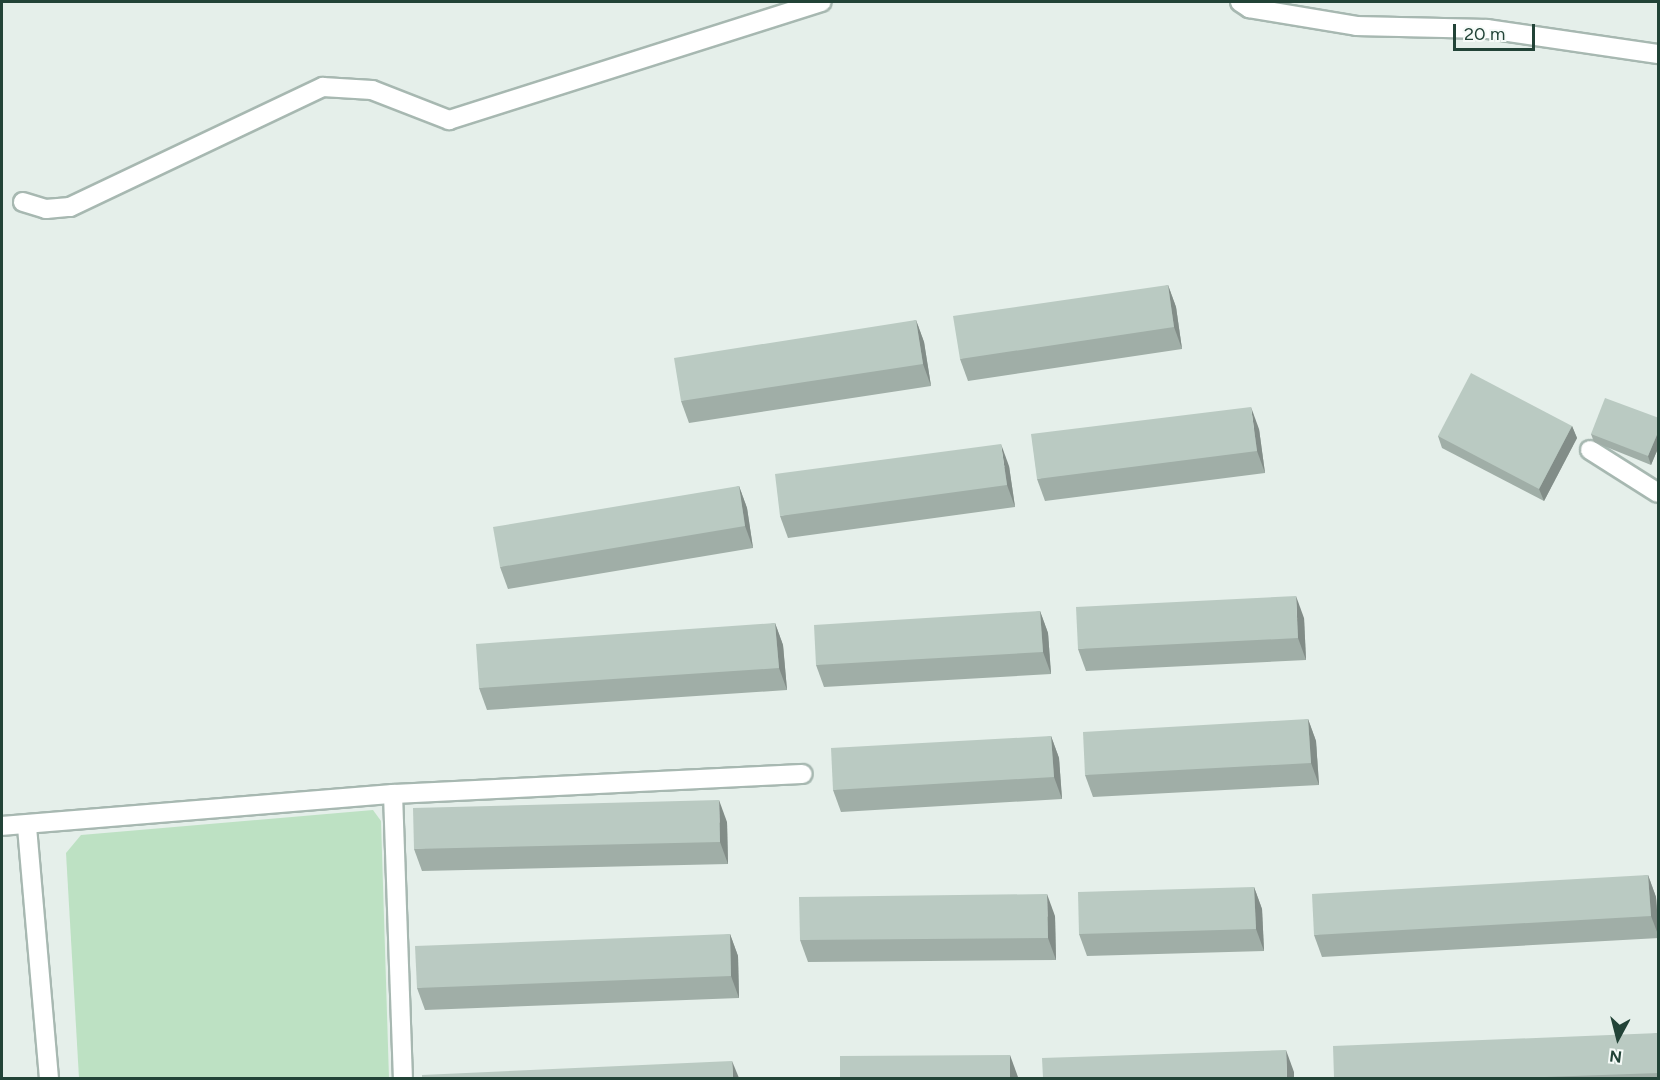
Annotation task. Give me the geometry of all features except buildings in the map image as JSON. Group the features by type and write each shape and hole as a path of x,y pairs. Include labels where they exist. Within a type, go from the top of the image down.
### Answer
{"street":[{"path":"23,202 46,208 70,207 323,87 372,90 449,120 822,2"},
{"path":"1239,2 1250,8 1356,26 1487,29 1659,54"},
{"path":"1590,450 1659,494"},
{"path":"2,826 27,826 393,794 803,774"},
{"path":"393,794 403,1078"},
{"path":"27,826 49,1078"}],"green space":[{"path":"373,810 381,821 389,1078 79,1078 66,853 81,835"}]}
